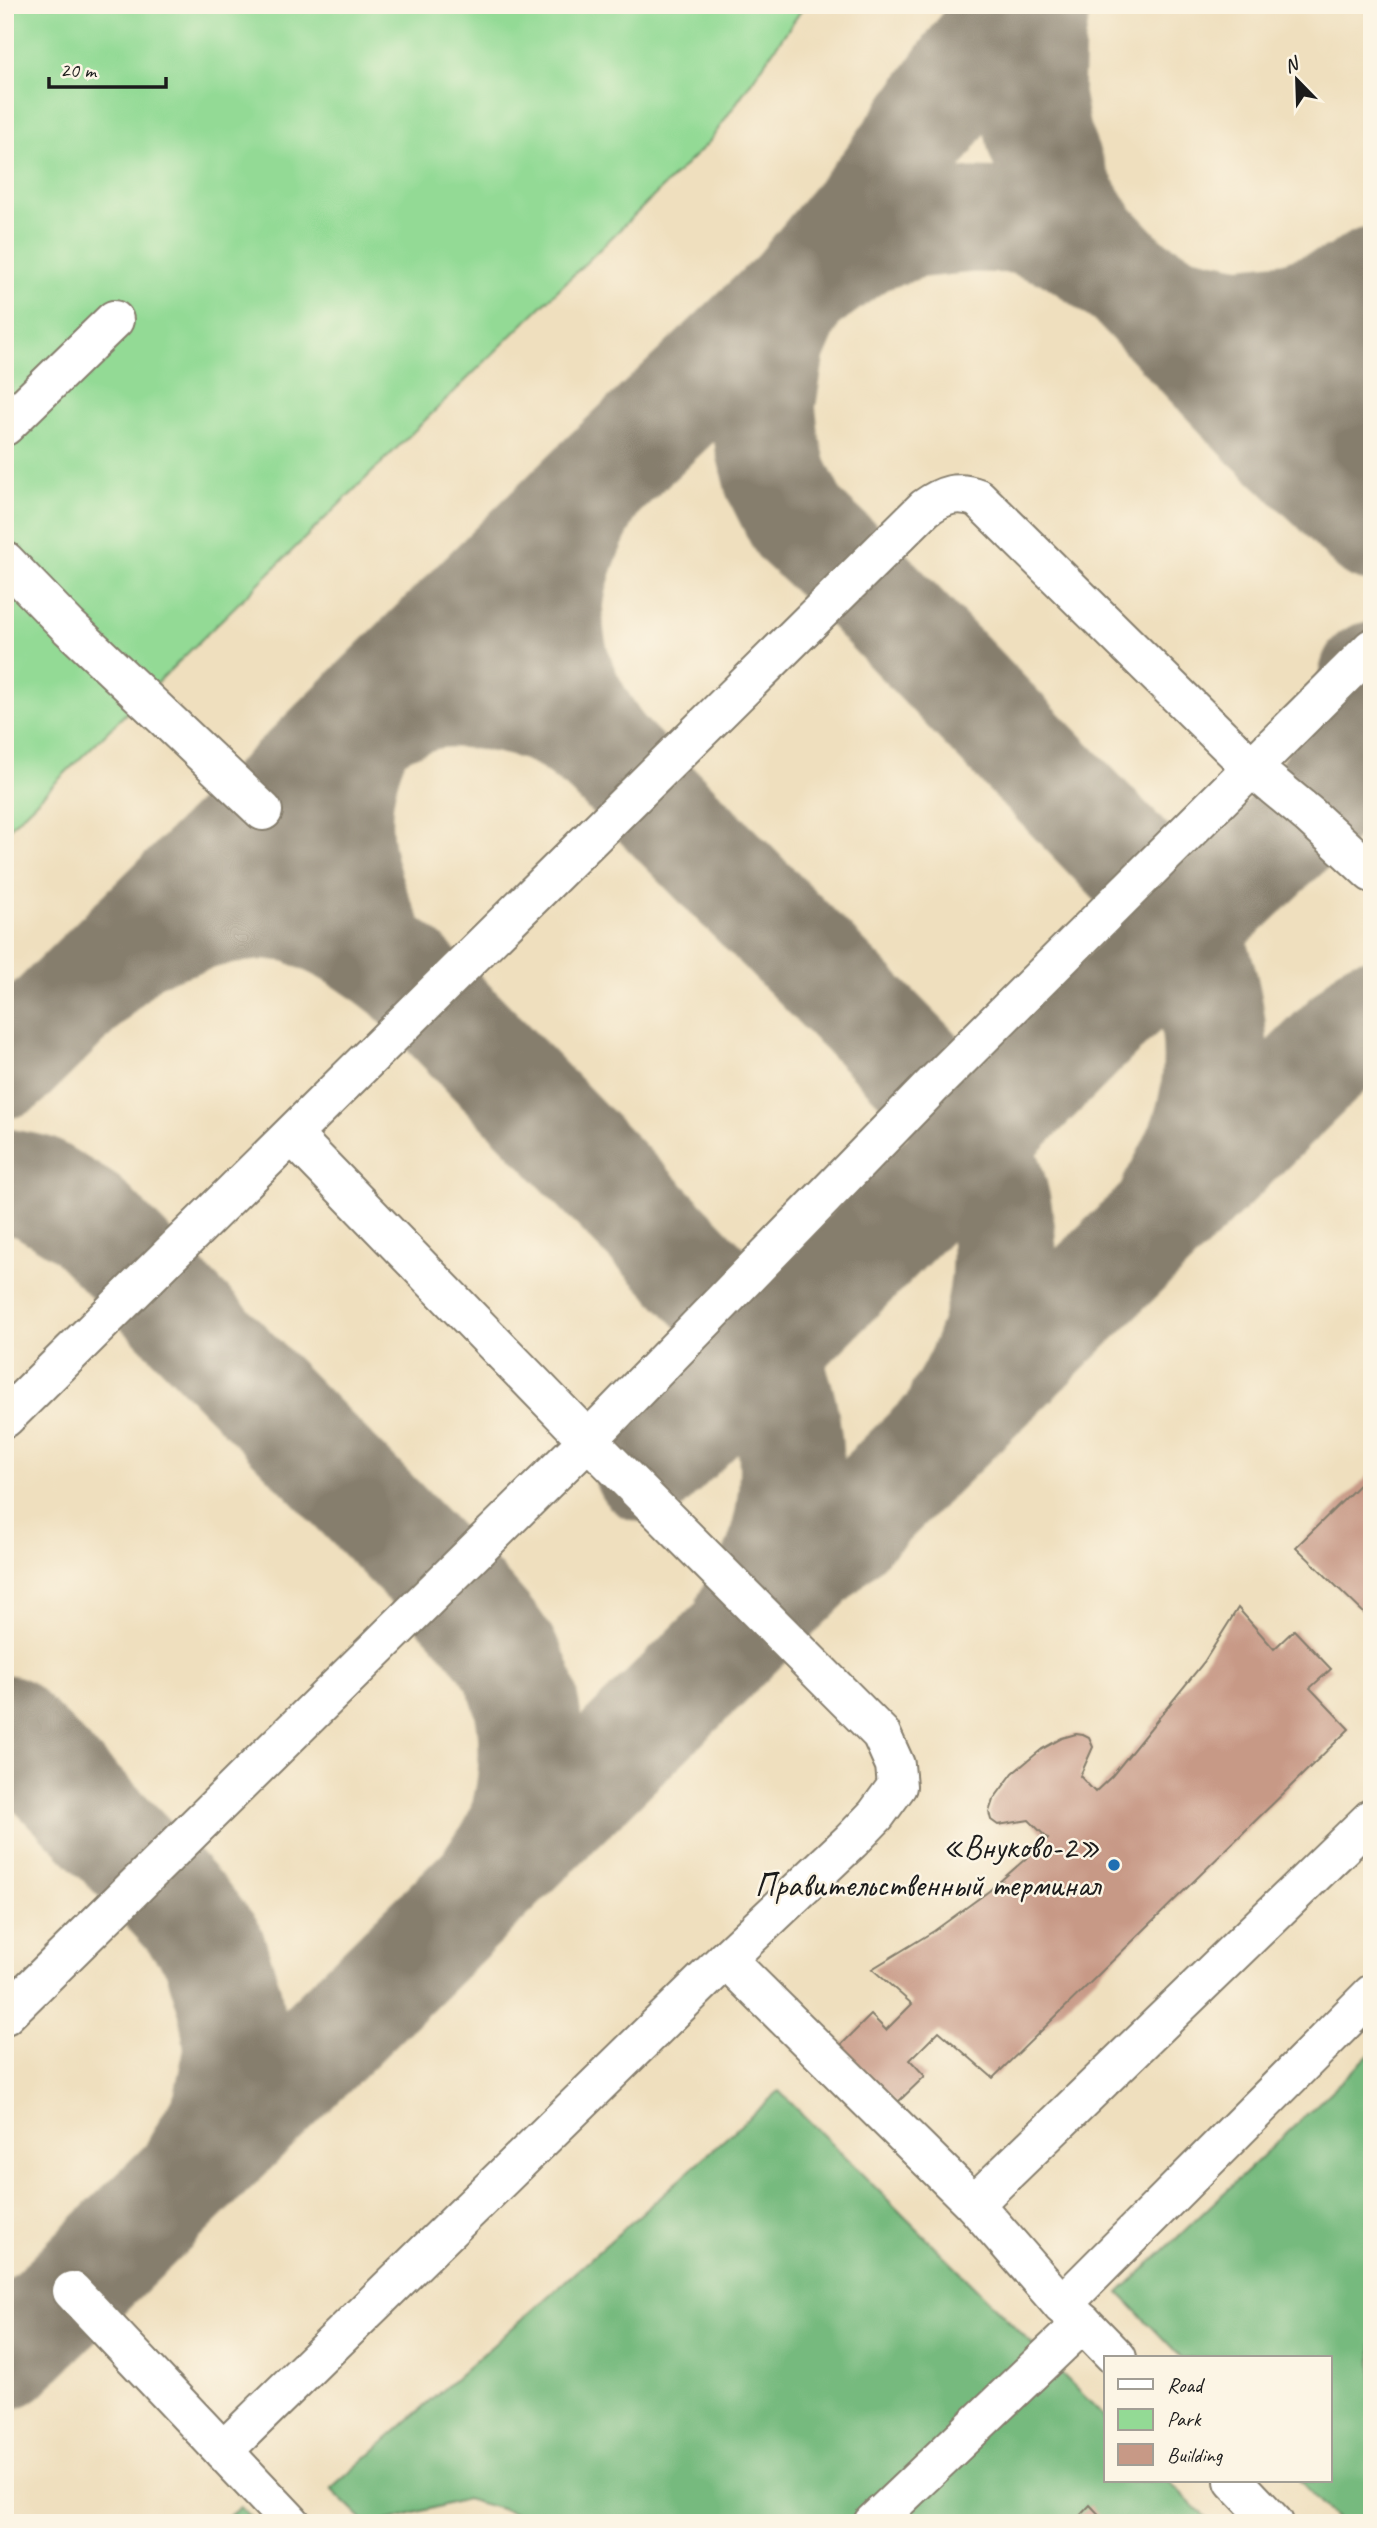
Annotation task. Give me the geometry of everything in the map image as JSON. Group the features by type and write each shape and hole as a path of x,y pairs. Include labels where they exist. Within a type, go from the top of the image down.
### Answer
{"lane":[{"path":"5,426 114,320"},
{"path":"5,1418 915,518 938,499 958,494 978,498 1251,767 1309,814 1372,873"},
{"path":"5,561 69,627 263,811"},
{"path":"5,2015 588,1440 933,1085 1372,648"},
{"path":"223,2451 876,1815 897,1786 895,1765 881,1734 588,1440 292,1135"},
{"path":"974,2204 1372,1818"},
{"path":"726,1959 974,2204 1073,2314 1115,2356"},
{"path":"873,2523 1372,1994"},
{"path":"72,2291 291,2523"},
{"path":"1235,2482 1274,2523"}],"green space":[{"path":"5,5 805,5 709,142 5,832"},
{"path":"1372,2052 1372,2523 1340,2523 1301,2482 1332,2482 1332,2356 1180,2356 1119,2293"},
{"path":"779,2091 1104,2416 1104,2482 1170,2482 1211,2523 550,2523 466,2499 378,2523 366,2523 331,2489"},
{"path":"240,2507 256,2523 220,2523"}],"building":[{"path":"1372,1472 1372,1621 1296,1547"},
{"name":"«Внуково-2» Правительственный терминал","path":"1238,1608 1274,1649 1294,1630 1331,1669 1310,1688 1349,1729 993,2078 939,2031 910,2060 925,2076 897,2103 840,2046 871,2015 886,2030 912,2004 872,1969 934,1931 989,1891 1048,1839 1029,1820 998,1825 991,1820 989,1812 993,1800 1013,1773 1042,1749 1062,1738 1083,1735 1089,1738 1093,1747 1080,1776 1095,1792 1112,1776 1204,1662"},
{"path":"1090,2505 1107,2523 1073,2523"}],"taxiway":[{"path":"5,1066 597,481 797,290 886,182 1012,5"},
{"path":"1038,5 1033,36 1031,96 1039,138 1061,194 1088,238 1264,424 1333,488 1372,529"},
{"path":"1172,1198 1204,1130 1215,1073 1209,1000 1187,932 1163,896 855,576 799,524 776,478 767,441 763,406 773,345 797,290 863,242 913,226 972,220 1019,221 1070,239 1125,279 1177,308 1237,320 1294,314 1352,294 1372,280"},
{"path":"1372,287 1348,330 1339,355 1332,405 1340,453 1348,477 1372,523"},
{"path":"591,491 577,518 557,570 551,623 554,649 562,677 578,711 604,751"},
{"path":"646,1470 764,1355 1186,930 1314,809 1351,749 1363,714 1372,674"},
{"path":"344,735 406,704 440,695 472,696 507,702 538,710 564,721 604,751 943,1095 969,1131 988,1169 999,1208 1004,1248 1002,1288 994,1328 979,1368 959,1407"},
{"path":"378,701 348,764 340,825 350,887 378,951"},
{"path":"131,941 211,915 252,908 273,908 303,913 364,944 406,974 739,1318 757,1341 771,1368 788,1427 791,1458 791,1489 780,1549 767,1583 747,1615"},
{"path":"5,2357 1372,1011"},
{"path":"5,1181 35,1187 86,1218 467,1606 501,1646 519,1681 526,1704 530,1728 530,1779 519,1827 510,1848 491,1874"},
{"path":"5,1727 141,1865 213,1948 230,2002 237,2050 224,2112 194,2165"}],"place":[{"name":"«Внуково-2» Правительственный терминал","path":"1114,1865"}]}
